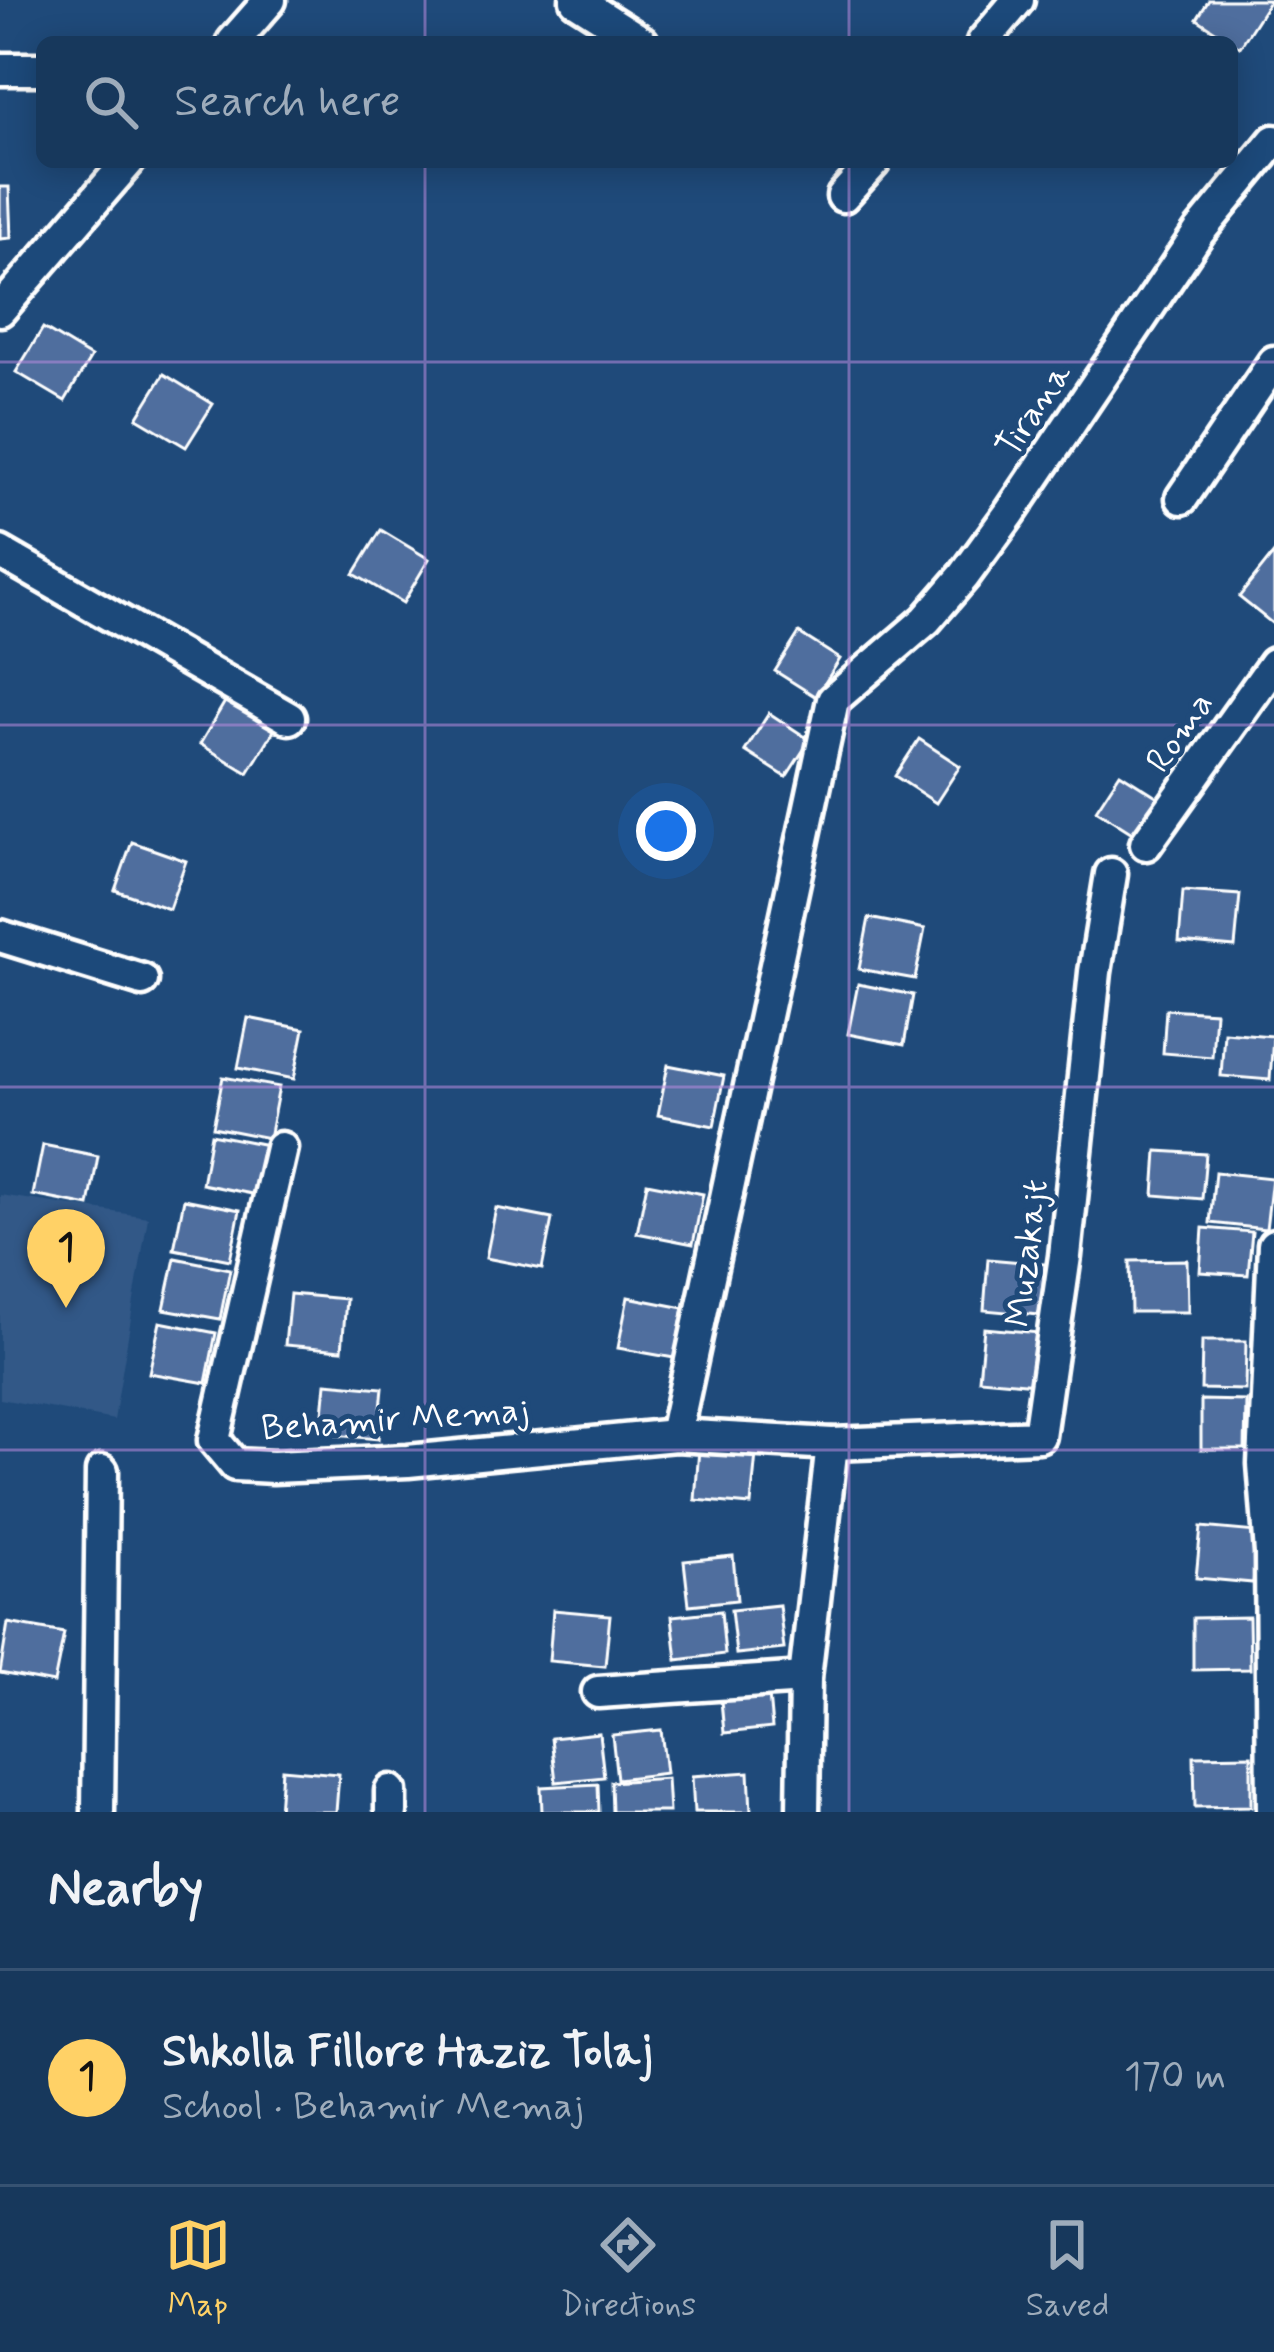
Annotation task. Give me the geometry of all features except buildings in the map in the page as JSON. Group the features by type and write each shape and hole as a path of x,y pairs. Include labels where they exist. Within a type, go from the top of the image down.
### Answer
{"street":[{"path":"238,36 270,0"},
{"path":"576,0 633,36"},
{"path":"988,36 1018,0"},
{"path":"0,69 36,69"},
{"name":"Tirana","path":"675,1436 832,700 926,620 964,576 1199,232 1274,141"},
{"path":"1,306 123,168"},
{"path":"843,196 869,168"},
{"path":"1182,498 1274,362"},
{"path":"0,553 289,718"},
{"name":"Roma","path":"1146,844 1274,664"},
{"name":"Muzakajt","path":"832,1444 1039,1436 1111,874"},
{"path":"0,936 142,980"},
{"name":"Behamir Memaj","path":"280,1148 214,1440 235,1465 408,1461 675,1436 832,1444"},
{"path":"1273,1796 1272,1554 1264,1464 1274,1245"},
{"path":"803,1812 805,1678 832,1444"},
{"path":"98,1812 102,1471"},
{"path":"598,1692 805,1678"}],"shaded area":[{"path":"0,1195 148,1217 114,1420 0,1399"}],"place":[{"name":"Shkolla Fillore Haziz Tolaj","path":"66,1308"}]}
